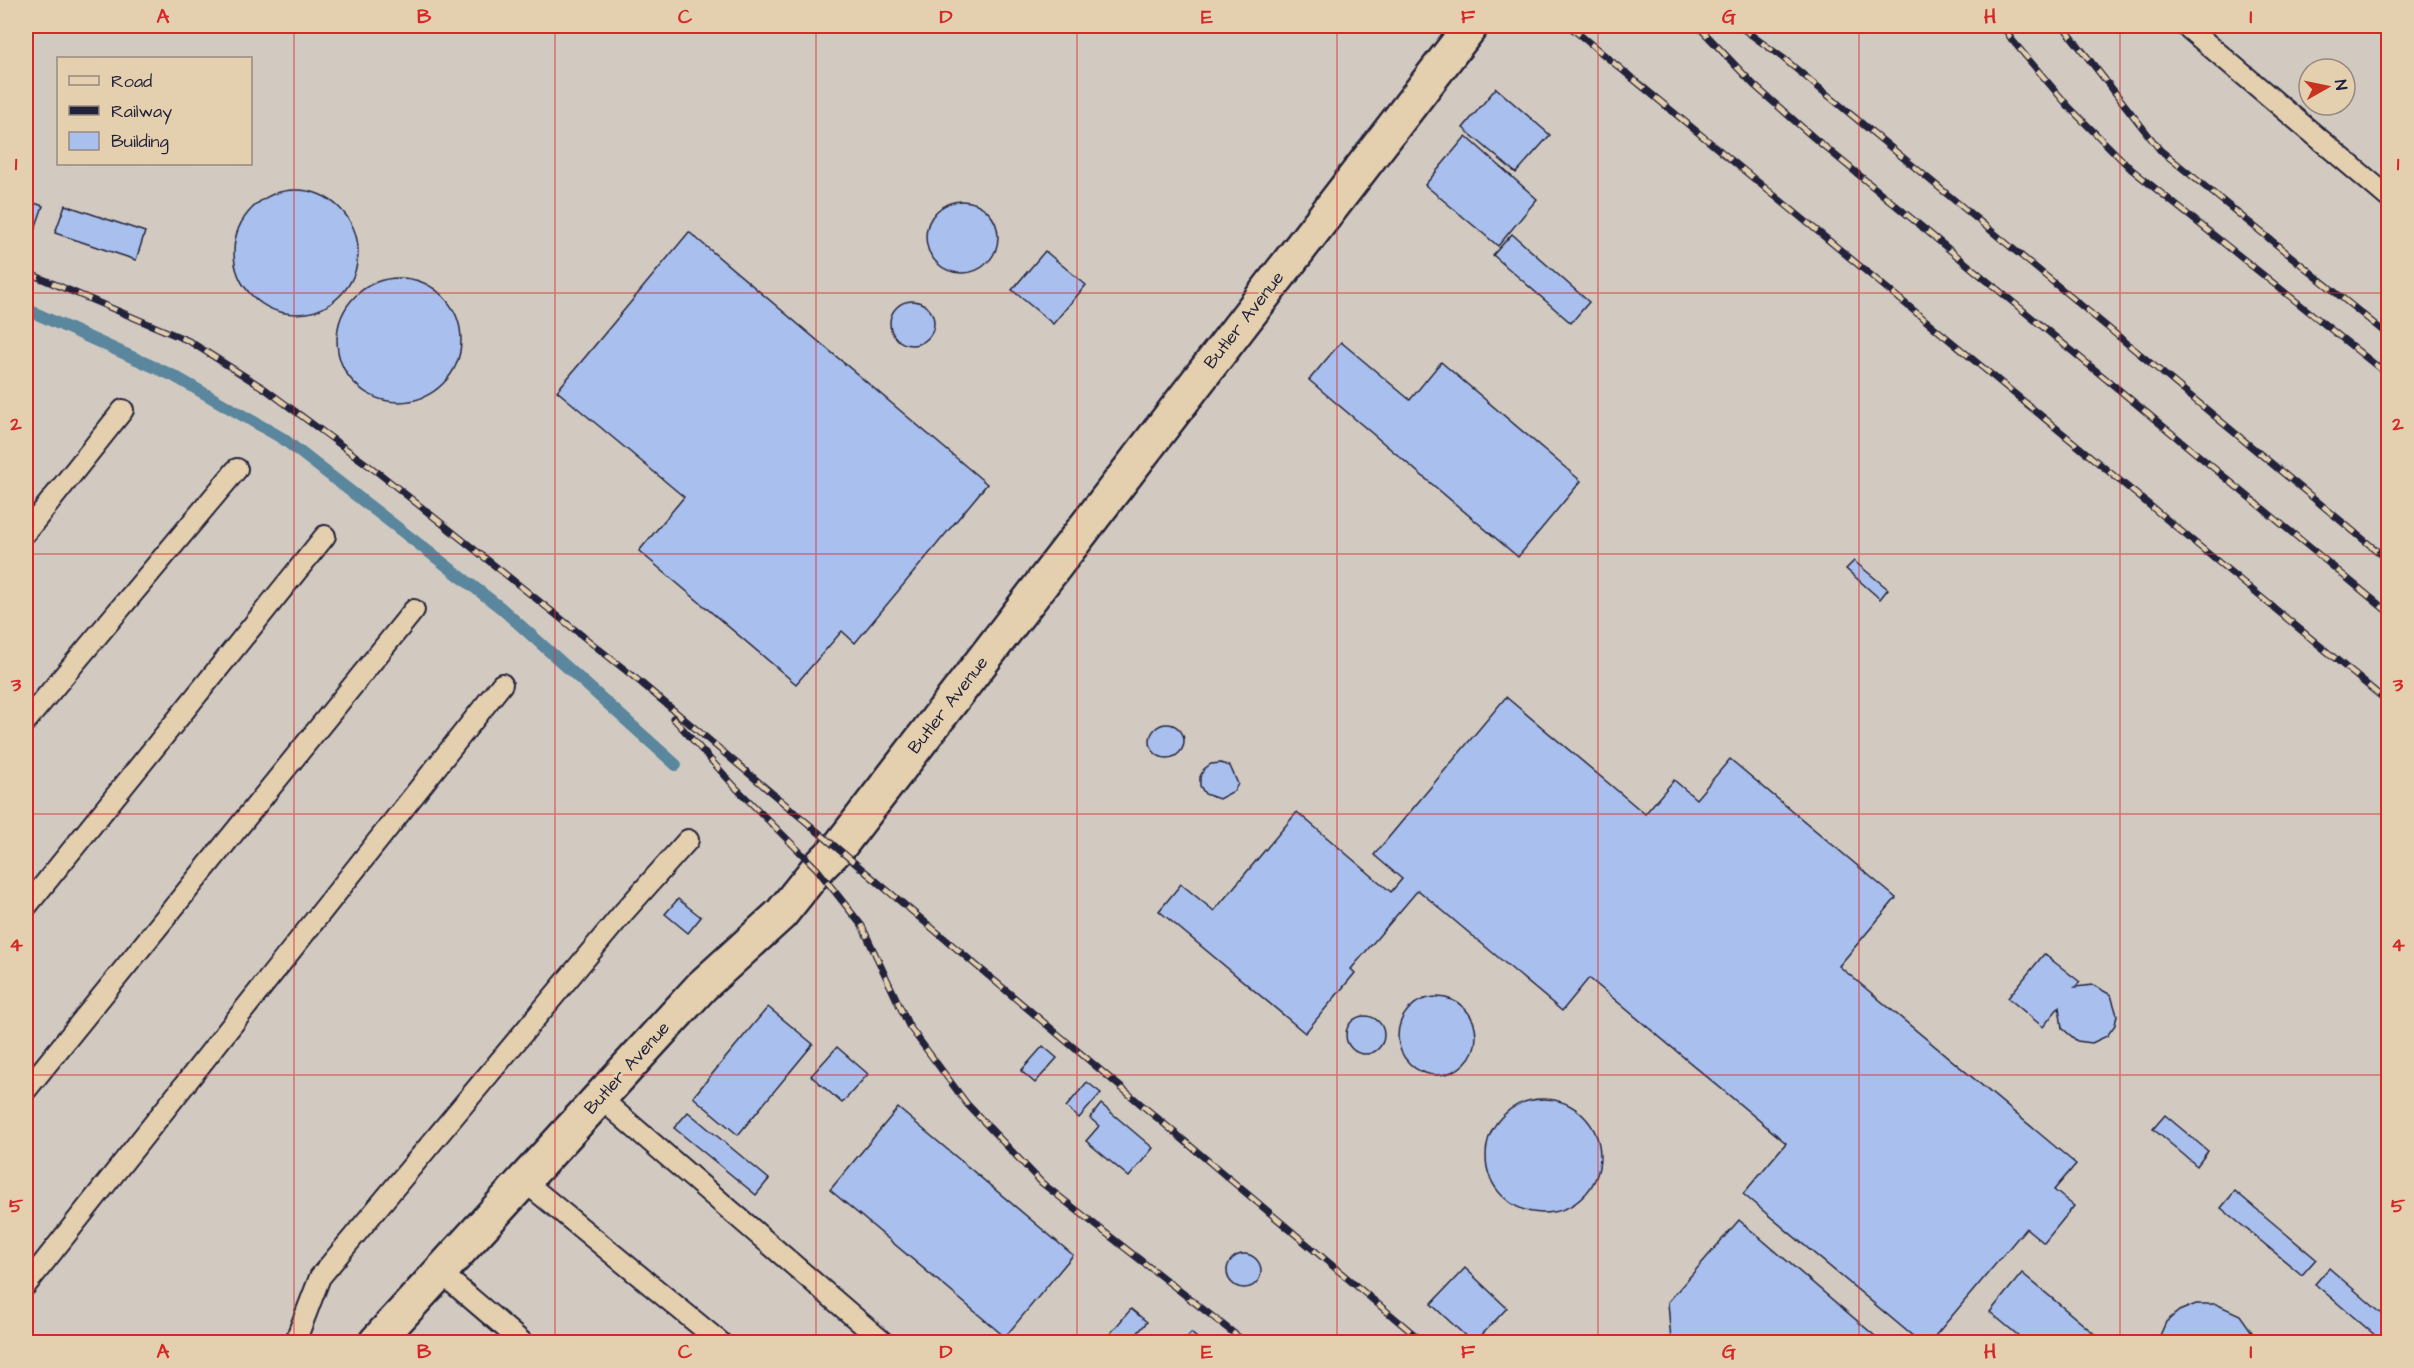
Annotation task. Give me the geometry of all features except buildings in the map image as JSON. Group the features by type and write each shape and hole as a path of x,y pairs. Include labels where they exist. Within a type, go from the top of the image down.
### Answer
{"street":[{"name":"Butler Avenue","path":"376,1342 702,986 782,914 817,869 839,847 1471,26"}],"lane":[{"path":"2186,26 2388,197"},
{"path":"26,532 123,410"},
{"path":"26,721 237,469"},
{"path":"26,907 325,536"},
{"path":"26,1090 414,610"},
{"path":"26,1285 502,684"},
{"path":"296,1342 320,1277 615,922 688,840"},
{"path":"600,1098 883,1342"},
{"path":"524,1181 720,1342"},
{"path":"440,1272 522,1342"}],"shaded area":[{"path":"26,26 2388,26 2388,1342 26,1342"}],"waterway":[{"path":"26,309 174,376 282,438 501,608 676,765"}],"railway":[{"path":"1569,26 2388,702"},
{"path":"1698,26 1754,85 1813,137 2388,612"},
{"path":"1739,26 1783,58 2388,560"},
{"path":"2003,26 2012,40 2069,107 2131,169 2388,375"},
{"path":"2063,26 2160,150 2388,335"},
{"path":"26,272 189,341 265,389 380,474 639,681 1423,1342"},
{"path":"673,718 737,789 817,869 862,926 909,1026 967,1104 1042,1183 1245,1342"}]}
